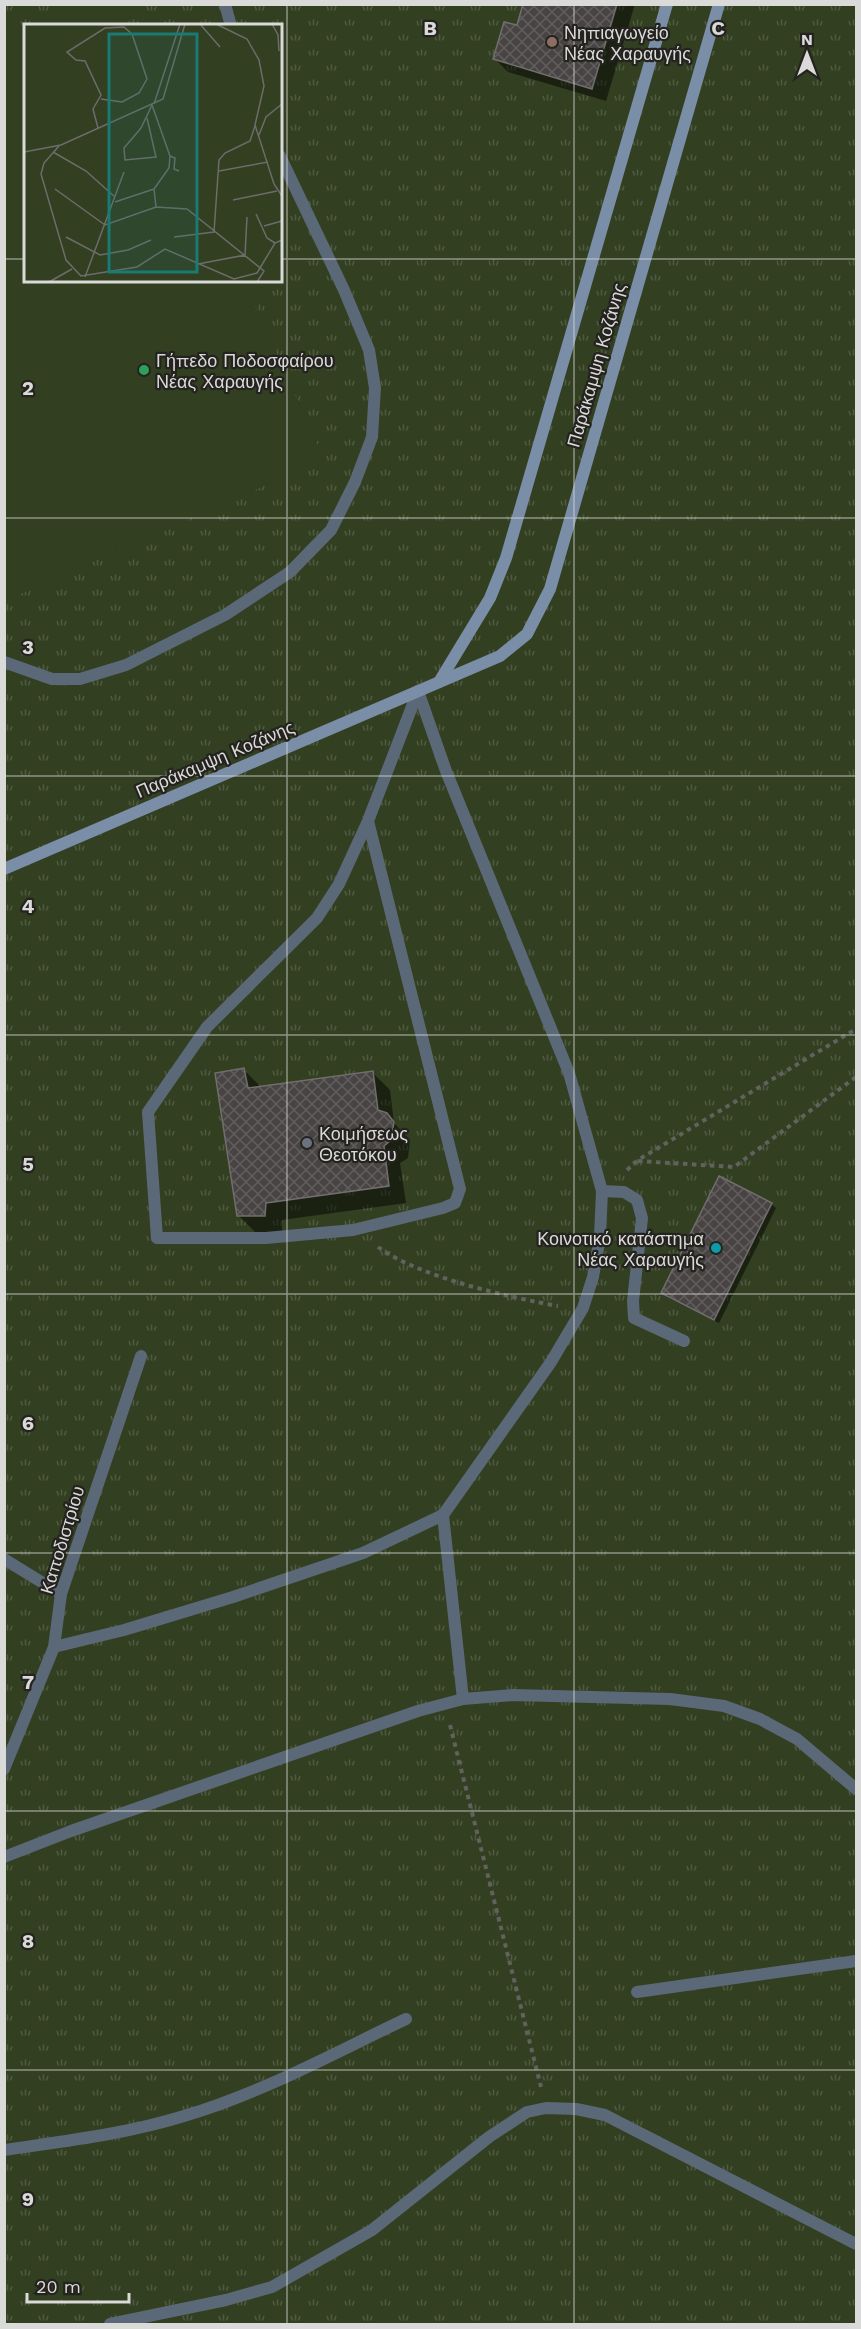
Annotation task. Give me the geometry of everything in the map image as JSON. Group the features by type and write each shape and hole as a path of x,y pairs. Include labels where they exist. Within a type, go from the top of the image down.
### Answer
{"main road":[{"name":"Παράκαμψη Κοζάνης","path":"439,682 490,598 506,558 667,4"},
{"name":"Παράκαμψη Κοζάνης","path":"4,869 500,656 527,634 550,589 719,4"}],"street":[{"path":"225,4 230,24"},
{"path":"4,663 52,679 80,679 126,665 225,615 290,572 331,530 355,482 372,437 375,388 369,350 344,290 282,160"},
{"path":"368,821 460,1189 455,1203 353,1230 266,1238 157,1238 148,1112 207,1027 317,918 339,884 368,821 418,691"},
{"path":"54,1647 157,1620 352,1556 443,1515 551,1362 584,1308 593,1277 600,1237 602,1191 569,1073 446,771 418,691"},
{"path":"602,1191 624,1192 637,1200 642,1218 634,1281 634,1318 684,1341"},
{"name":"Καποδιστρίου","path":"4,1769 54,1647 62,1594 141,1356"},
{"path":"443,1515 463,1699"},
{"path":"4,1559 62,1594"},
{"path":"4,1857 71,1831 445,1704 463,1699 513,1695 670,1699 724,1706 760,1719 798,1739 856,1790"},
{"path":"637,1992 856,1961"},
{"path":"4,2150 139,2129 186,2116 241,2097 406,2019"},
{"path":"110,2325 226,2300 272,2287 372,2230 489,2137 527,2112 546,2108 576,2109 604,2115 856,2244"}],"path":[{"path":"602,1191 638,1161 856,1029"},
{"path":"638,1161 734,1167 856,1077"},
{"path":"353,1230 389,1256 434,1274 512,1296 563,1307 584,1308"},
{"path":"445,1704 546,2108"}],"green space":[{"path":"75,4 120,5 129,24 30,24"},
{"path":"5,5 856,5 856,2324 5,2324"},
{"name":"Γήπεδο Ποδοσφαίρου Νέας Χαραυγής","path":"24,27 24,282 244,282 324,459 5,601 4,36"}],"building":[{"name":"Νηπιαγωγείο Νέας Χαραυγής","path":"523,4 617,4 592,89 493,59 504,22 517,25"},
{"name":"Κοιμήσεως Θεοτόκου","path":"244,1068 248,1088 373,1071 378,1110 387,1113 394,1122 391,1140 384,1146 389,1186 266,1203 265,1216 237,1216 215,1073"},
{"name":"Κοινοτικό κατάστημα Νέας Χαραυγής","path":"719,1176 772,1203 714,1320 661,1293"}],"place":[{"name":"Νηπιαγωγείο Νέας Χαραυγής","path":"552,42"},
{"name":"Γήπεδο Ποδοσφαίρου Νέας Χαραυγής","path":"144,370"},
{"name":"Κοιμήσεως Θεοτόκου","path":"307,1143"},
{"name":"Κοινοτικό κατάστημα Νέας Χαραυγής","path":"716,1248"}]}
